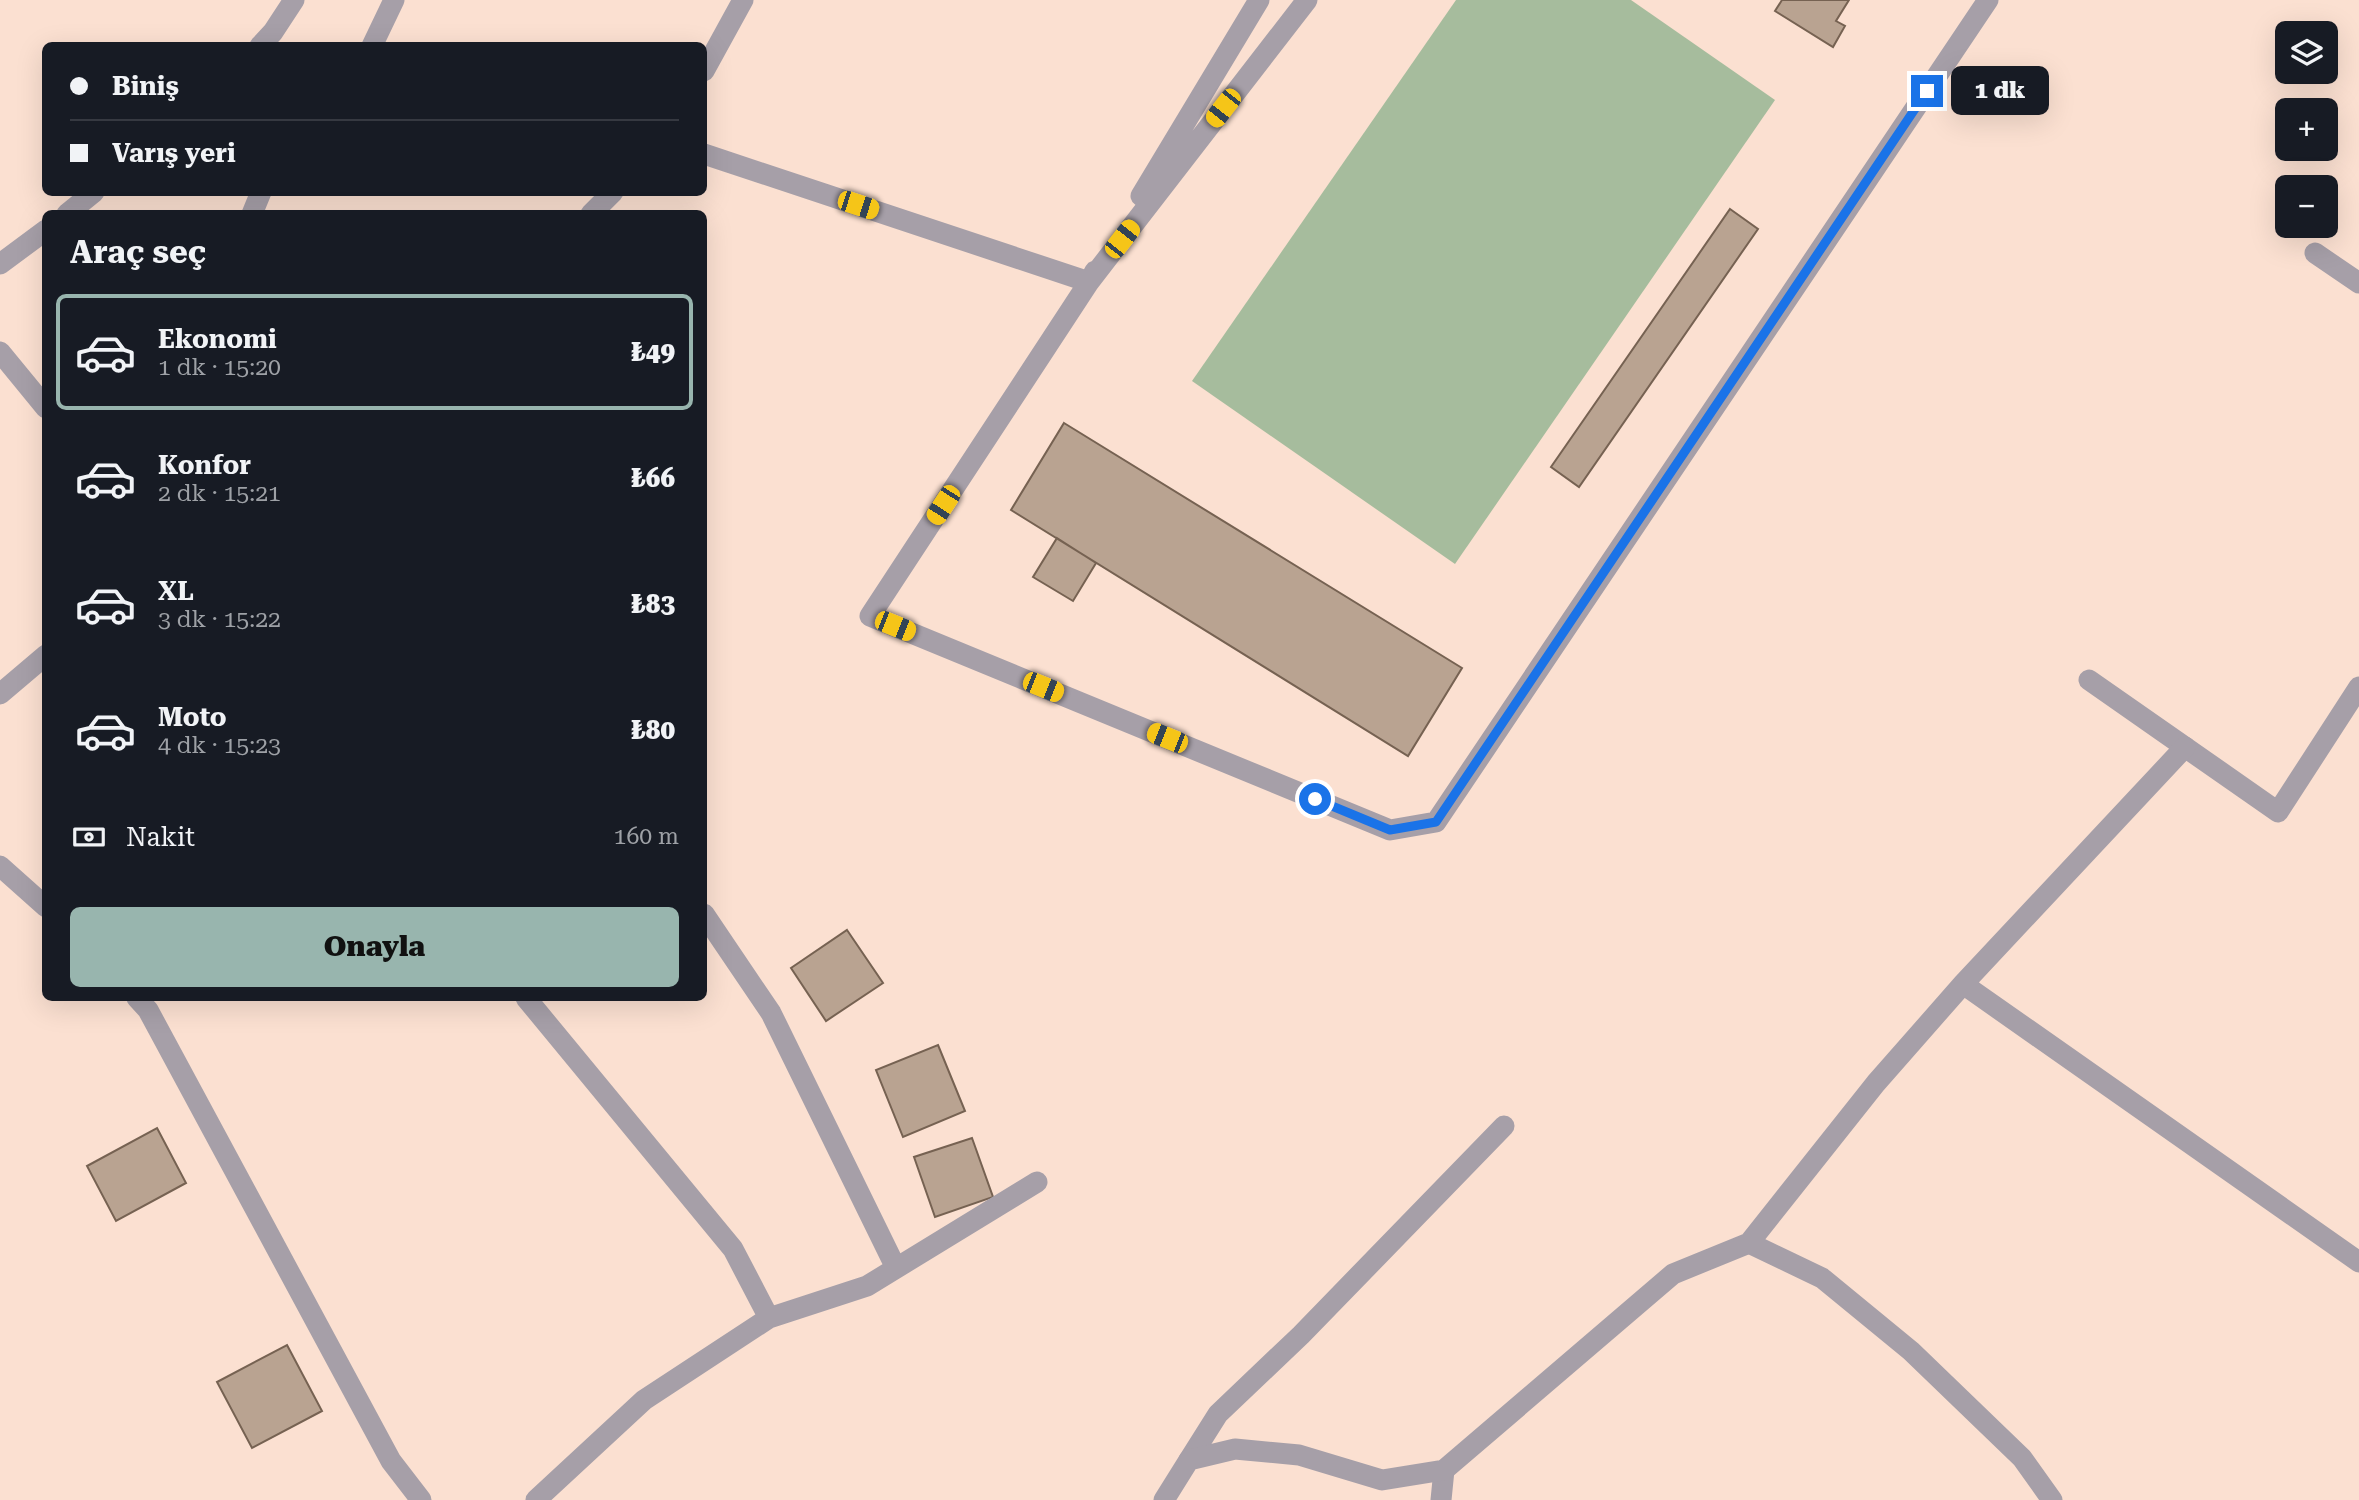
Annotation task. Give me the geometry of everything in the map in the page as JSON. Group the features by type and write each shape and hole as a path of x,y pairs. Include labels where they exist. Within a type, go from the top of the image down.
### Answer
{"street":[{"path":"264,42 294,0"},
{"path":"374,42 394,0"},
{"path":"707,66 743,0"},
{"path":"1259,0 1089,282 870,616 1390,830 1436,822 1988,0"},
{"path":"1089,282 1307,0"},
{"path":"707,155 1089,282"},
{"path":"72,210 89,196"},
{"path":"596,210 609,196"},
{"path":"0,264 42,233"},
{"path":"2315,253 2359,283"},
{"path":"0,352 42,403"},
{"path":"0,694 42,658"},
{"path":"2089,680 2278,812 2359,687"},
{"path":"1189,1460 1235,1449 1299,1455 1382,1480 1444,1470 1673,1274 1749,1243 1876,1083 1963,984 2185,747"},
{"path":"0,866 42,903"},
{"path":"707,918 771,1013 896,1268"},
{"path":"1963,984 2359,1262"},
{"path":"528,1001 733,1249 769,1318"},
{"path":"150,1002 391,1461 421,1500"},
{"path":"1164,1500 1218,1414 1301,1335 1504,1126"},
{"path":"536,1500 645,1400 769,1318 867,1286 1037,1182"},
{"path":"1749,1243 1822,1278 1911,1351 2022,1458 2052,1500"},
{"path":"1441,1500 1444,1470"}],"green space":[{"path":"1456,0 1631,0 1775,100 1455,564 1192,381"}],"building":[{"path":"1782,0 1849,0 1836,21 1845,26 1833,47 1775,11"},
{"path":"1730,209 1758,229 1579,487 1551,467"},
{"path":"1064,423 1462,668 1408,756 1011,510"},
{"path":"1057,538 1096,563 1073,601 1033,577"},
{"path":"847,930 883,983 826,1021 791,968"},
{"path":"938,1045 965,1111 903,1137 876,1070"},
{"path":"157,1128 186,1183 116,1221 87,1166"},
{"path":"972,1138 993,1197 935,1217 914,1157"},
{"path":"287,1345 322,1411 252,1448 217,1382"}],"route":[{"path":"1315,799 1390,830 1436,822 1927,91"}]}
